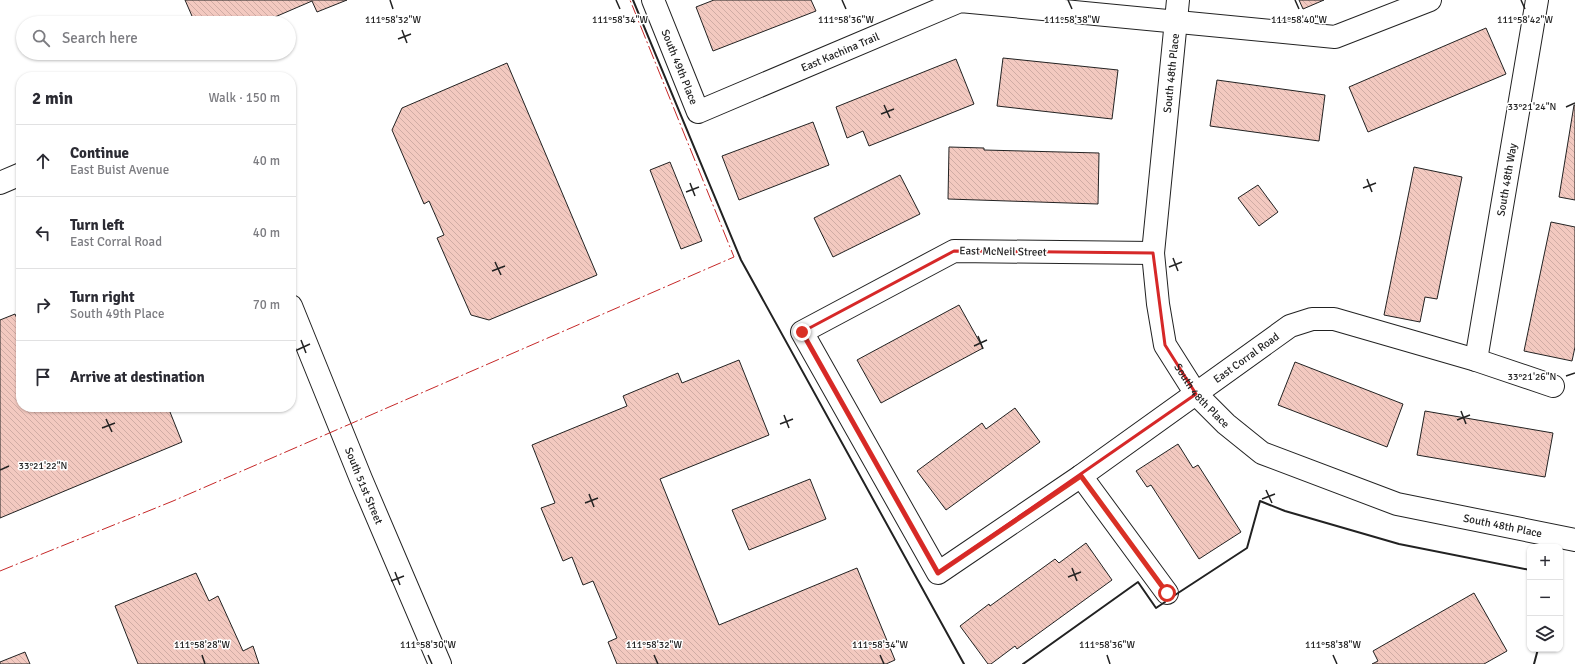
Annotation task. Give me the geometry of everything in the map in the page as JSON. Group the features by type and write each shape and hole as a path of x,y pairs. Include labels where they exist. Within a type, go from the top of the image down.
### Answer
{"street":[{"name":"South 49th Place","path":"652,0 698,112"},
{"name":"South 48th Place","path":"1178,0 1153,253 1158,304 1166,345 1196,394 1226,424 1262,453 1397,504 1575,540"},
{"name":"East Kachina Trail","path":"698,112 960,1 1335,37 1430,0"},
{"name":"South 48th Way","path":"1476,360 1537,0"},
{"path":"0,183 16,176"},
{"name":"East McNeil Street","path":"938,573 802,332 954,251 1153,253"},
{"name":"South 51st Street","path":"296,318 361,479 440,664"},
{"name":"East Corral Road","path":"938,573 1081,476 1290,326 1312,318 1334,319 1476,360 1553,386"},
{"path":"1081,476 1167,593"}],"highlighted area":[{"path":"954,251 1153,253 1165,345 1196,394 938,573 802,332"}],"building":[{"path":"185,0 347,0 317,12 312,1 277,16 192,16"},
{"path":"714,0 811,0 816,11 713,51 696,7"},
{"path":"1299,0 1324,0 1303,9"},
{"path":"1486,28 1506,74 1368,132 1349,87"},
{"path":"1003,58 1118,70 1112,119 997,106"},
{"path":"956,59 974,104 869,146 863,131 847,138 836,107"},
{"path":"507,63 597,275 489,320 471,315 437,238 444,235 429,201 424,204 392,130 402,108"},
{"path":"1217,80 1325,95 1319,141 1210,126"},
{"path":"1575,105 1575,200 1559,197"},
{"path":"813,122 829,165 739,200 722,156"},
{"path":"949,147 984,148 984,150 1099,153 1098,204 948,199"},
{"path":"670,162 702,241 681,249 650,170"},
{"path":"1414,167 1462,177 1437,299 1425,297 1420,322 1384,315"},
{"path":"900,175 920,214 833,257 814,218"},
{"path":"1258,185 1278,212 1259,226 1238,198"},
{"path":"1551,222 1575,227 1575,347 1572,361 1524,351"},
{"path":"959,305 983,348 881,403 857,360"},
{"path":"15,314 16,316 16,412 170,412 182,442 0,518 0,320"},
{"path":"739,360 769,435 660,479 719,625 857,568 895,660 886,664 617,664 608,642 617,638 593,581 583,585 572,557 563,561 541,508 555,503 532,445 627,406 623,396 678,373 682,383"},
{"path":"1295,362 1403,404 1387,447 1278,405"},
{"path":"1015,408 1040,442 946,510 917,471 982,423 986,429"},
{"path":"1425,411 1553,433 1545,477 1417,455"},
{"path":"1178,444 1193,468 1198,465 1241,532 1199,559 1151,485 1147,487 1136,471"},
{"path":"810,479 826,519 749,550 732,510"},
{"path":"1086,543 1112,580 1017,649 1015,646 991,664 988,664 960,626 989,604 990,606 1055,559 1059,563"},
{"path":"196,573 209,601 218,596 243,651 253,646 259,664 138,664 115,606"},
{"path":"1474,593 1507,651 1484,664 1372,664 1378,661 1373,651"},
{"path":"25,652 30,664 0,664 0,662"}],"wall":[{"path":"633,0 741,260 964,664"},
{"path":"1175,595 1247,548 1260,501 1285,511 1399,544 1527,569"},
{"path":"1023,664 1138,582 1156,608 1165,602"},
{"path":"1534,664 1537,652"}],"power":[{"path":"0,571 173,501 734,257 630,0"}],"route":[{"path":"802,332 938,573 1081,476 1167,593"}]}
